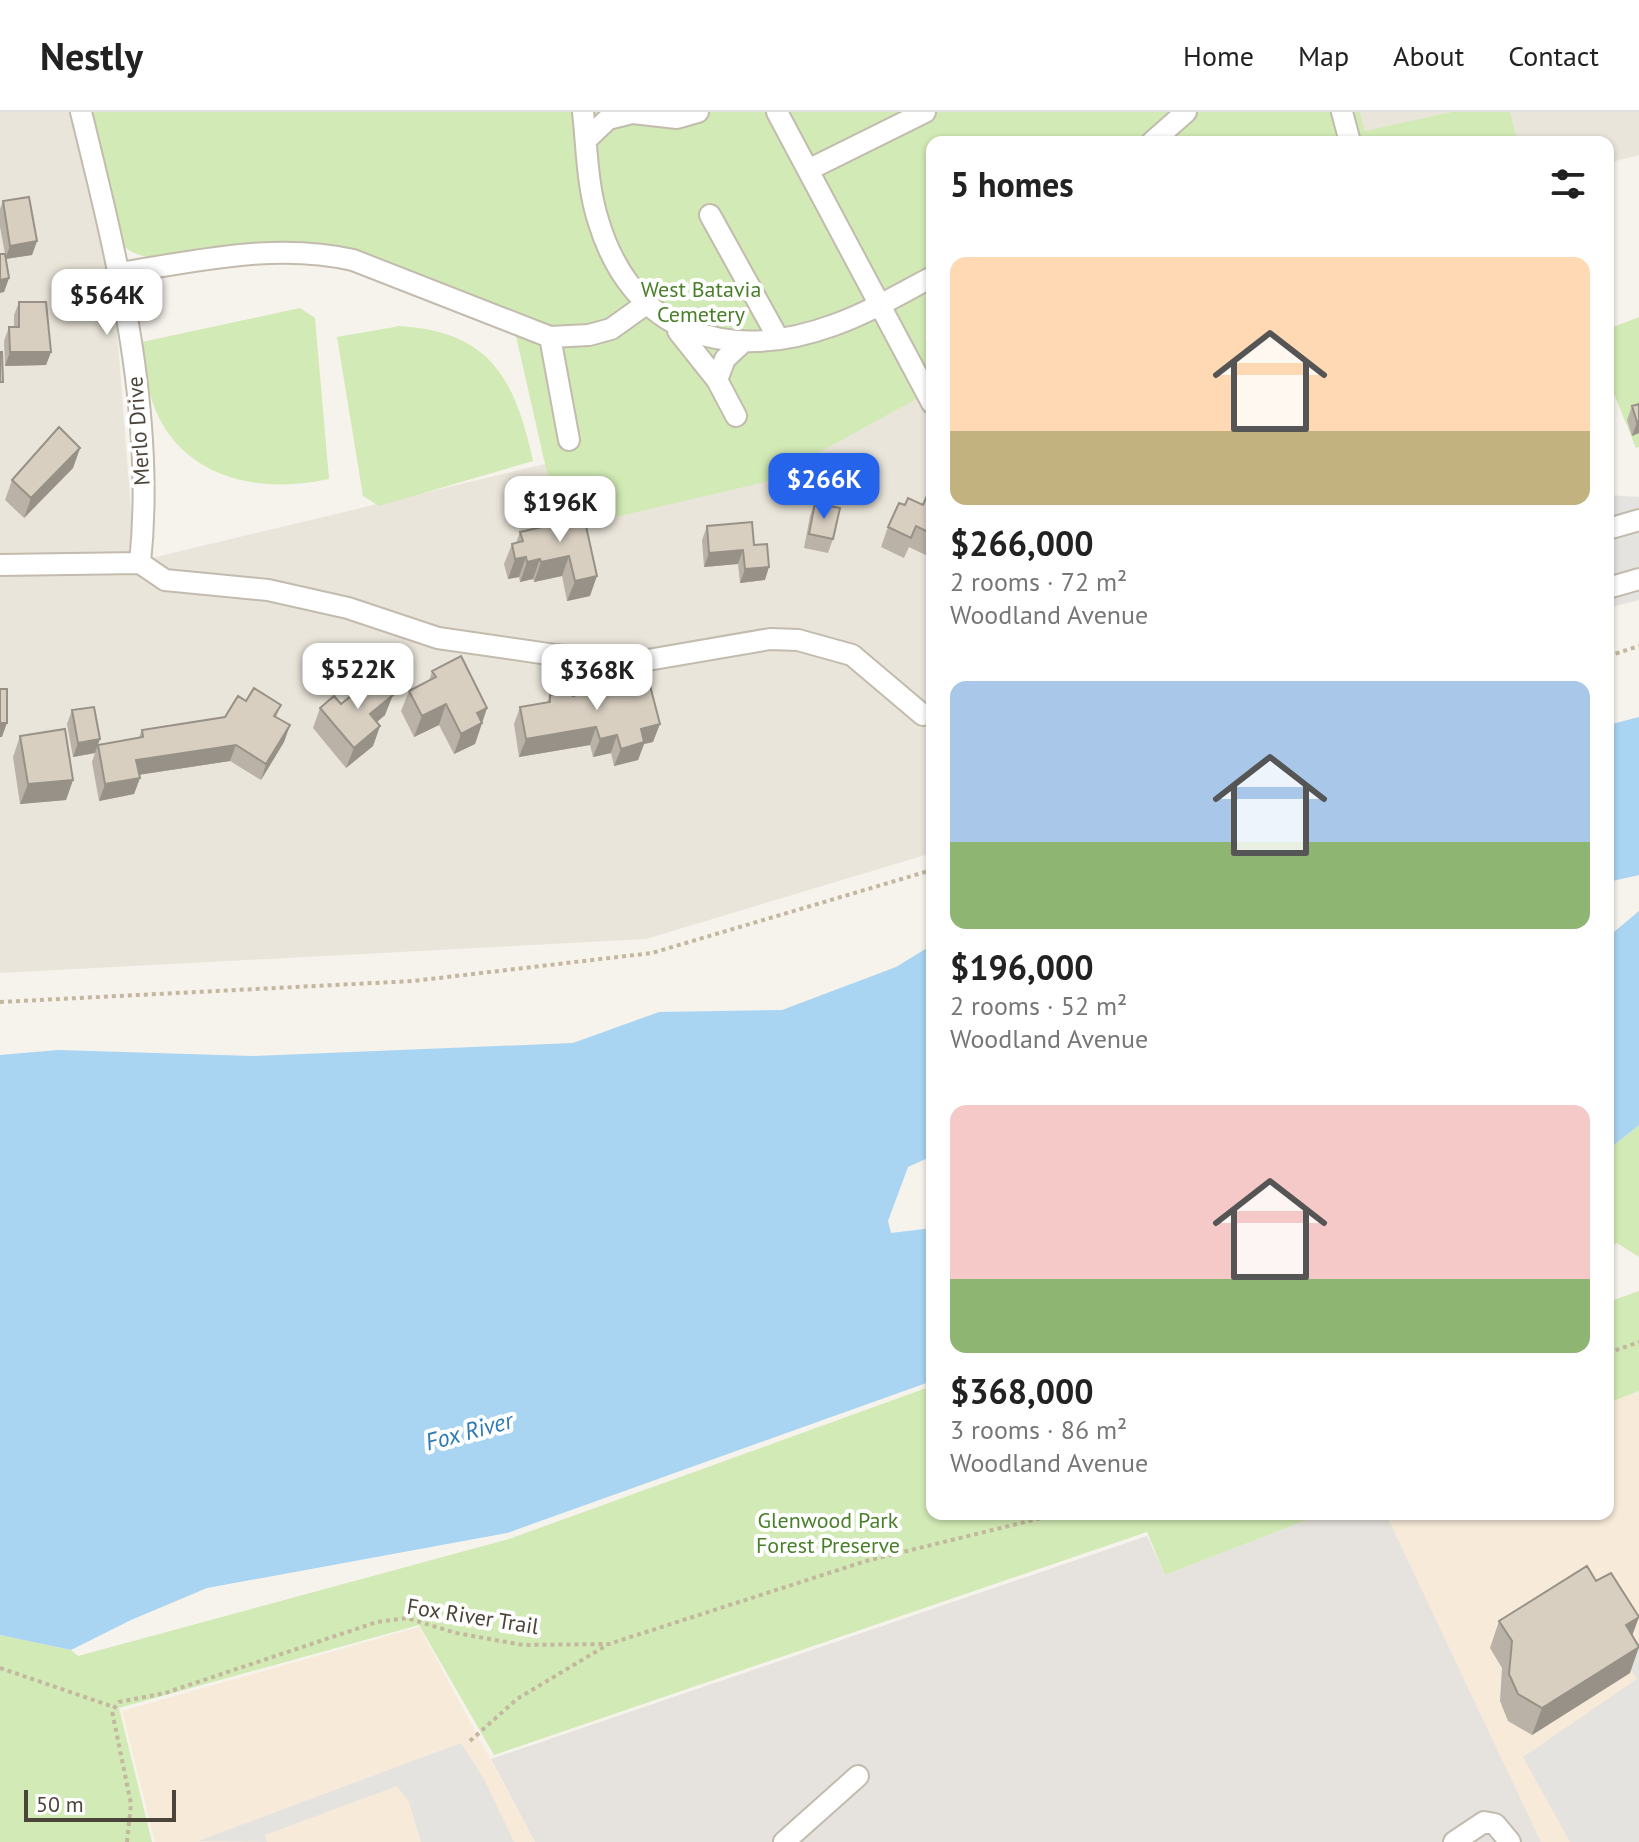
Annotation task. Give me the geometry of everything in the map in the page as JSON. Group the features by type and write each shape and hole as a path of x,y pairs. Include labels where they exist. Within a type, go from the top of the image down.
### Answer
{"street":[{"name":"Merlo Drive","path":"81,112 120,273 139,416 143,531 140,563"},
{"path":"583,112 591,194 607,246 646,304 670,323 717,380 736,416"},
{"path":"586,140 608,119 626,113 677,118 698,112"},
{"path":"808,170 925,112"},
{"path":"1159,136 1186,112"},
{"path":"1342,112 1348,136"},
{"path":"784,114 808,170 926,392"},
{"path":"710,215 778,338"},
{"path":"120,273 261,253 328,254 353,260 550,337 589,335 611,329 646,304"},
{"path":"670,323 695,335 743,342 778,338 822,329 880,305 926,280"},
{"path":"550,337 569,440"},
{"path":"717,380 725,359 743,342"},
{"path":"1614,527 1639,520"},
{"path":"0,565 140,563 165,580 268,590 348,608 438,638 583,659 642,661 770,639 798,640 852,655 923,715"},
{"path":"1614,586 1639,579"},
{"path":"784,1842 858,1776"},
{"path":"1454,1842 1484,1822 1495,1824 1510,1842"}],"path":[{"path":"1614,654 1639,646"},
{"path":"0,1002 413,981 652,953 926,872"},
{"path":"1614,1351 1639,1342"},
{"name":"Fox River Trail","path":"114,1707 119,1702 165,1693 377,1622 407,1618 456,1633 523,1645 609,1644 866,1561 1033,1520"},
{"path":"470,1741 517,1699 609,1644"},
{"path":"0,1668 114,1707 131,1804 127,1842"}],"shaded area":[{"path":"0,112 78,112 113,278 135,562 545,464 560,529 919,395 926,408 926,855 646,939 0,973"},
{"path":"1360,112 1451,112 1365,132"},
{"path":"1510,112 1639,112 1639,155 1614,161 1614,136 1516,136"},
{"path":"1614,495 1639,497 1639,600 1614,606"},
{"path":"1639,1391 1639,1842 1541,1842 1389,1520 1614,1520 1614,1401"},
{"path":"1307,1520 1389,1520 1541,1842 535,1842 491,1759 1147,1536 1165,1575"},
{"path":"419,1627 535,1842 155,1842 122,1711"},
{"path":"1639,1642 1639,1842 1570,1842 1523,1757 1637,1679 1621,1654"},
{"path":"461,1743 484,1779 514,1842 421,1842 409,1802 397,1786 265,1835 267,1842 198,1841"}],"green space":[{"name":"West Batavia Cemetery","path":"91,112 1360,112 1365,131 1451,112 1510,112 1516,136 926,136 926,408 920,397 765,482 560,530 511,314 389,267 325,248 266,243 171,258 136,254 124,246"},
{"path":"300,308 315,318 329,479 300,484 244,481 219,473 196,460 176,443 160,420 149,391 142,342"},
{"path":"1639,317 1639,447 1636,448 1614,394 1614,327"},
{"path":"400,326 431,330 457,338 494,365 517,406 533,461 379,506 363,496 337,337"},
{"path":"1639,1125 1639,1257 1617,1243 1614,1244 1614,1145"},
{"path":"1639,1291 1639,1391 1614,1401 1614,1300"},
{"name":"Glenwood Park Forest Preserve","path":"926,1388 926,1520 1307,1520 1165,1575 1147,1532 494,1755 419,1625 119,1708 152,1842 0,1842 0,1635 71,1650 78,1656 509,1539"}],"water":[{"path":"1639,717 1639,875 1614,881 1614,723"},
{"path":"1639,911 1639,1125 1614,1145 1614,932"},
{"name":"Fox River","path":"926,949 926,1159 908,1167 888,1221 891,1233 926,1229 926,1383 507,1533 207,1588 131,1620 71,1650 0,1635 0,1055 58,1050 252,1056 573,1043 659,1012 782,1010 896,967"}],"building":[{"path":"29,197 37,241 10,246 3,201"},
{"path":"0,254 5,254 9,278 0,280"},
{"path":"19,302 46,302 51,352 10,352 9,327 19,327"},
{"path":"2,352 3,382 0,382"},
{"path":"1639,404 1639,421 1637,422 1632,406"},
{"path":"59,427 80,448 31,498 12,480"},
{"path":"908,498 923,505 926,498 926,531 916,526 911,538 888,527 899,503 905,505"},
{"path":"815,503 840,508 833,539 809,534"},
{"path":"582,508 597,576 575,581 569,556 541,562 540,559 527,562 526,557 515,559 512,544 523,541 520,532 560,523 558,513"},
{"path":"752,522 754,545 767,544 769,567 745,569 743,550 709,553 707,526"},
{"path":"461,656 487,708 477,713 482,723 461,734 446,704 422,716 409,691 436,677 432,671"},
{"path":"647,674 660,724 641,729 644,742 621,749 617,735 600,739 596,727 526,739 520,707 550,702 550,695 572,691 573,696"},
{"path":"377,675 393,695 370,714 380,726 354,748 320,708 334,696 341,704"},
{"path":"254,688 281,705 274,716 290,725 266,764 236,745 136,760 140,778 105,784 98,745 143,737 142,730 225,717 238,696 246,701"},
{"path":"0,689 7,689 7,723 0,723"},
{"path":"94,707 100,739 78,743 72,710"},
{"path":"65,729 73,780 28,784 20,736"},
{"path":"1587,1566 1596,1581 1611,1573 1639,1617 1626,1625 1639,1647 1542,1708 1518,1694 1509,1674 1512,1641 1499,1621"}]}
